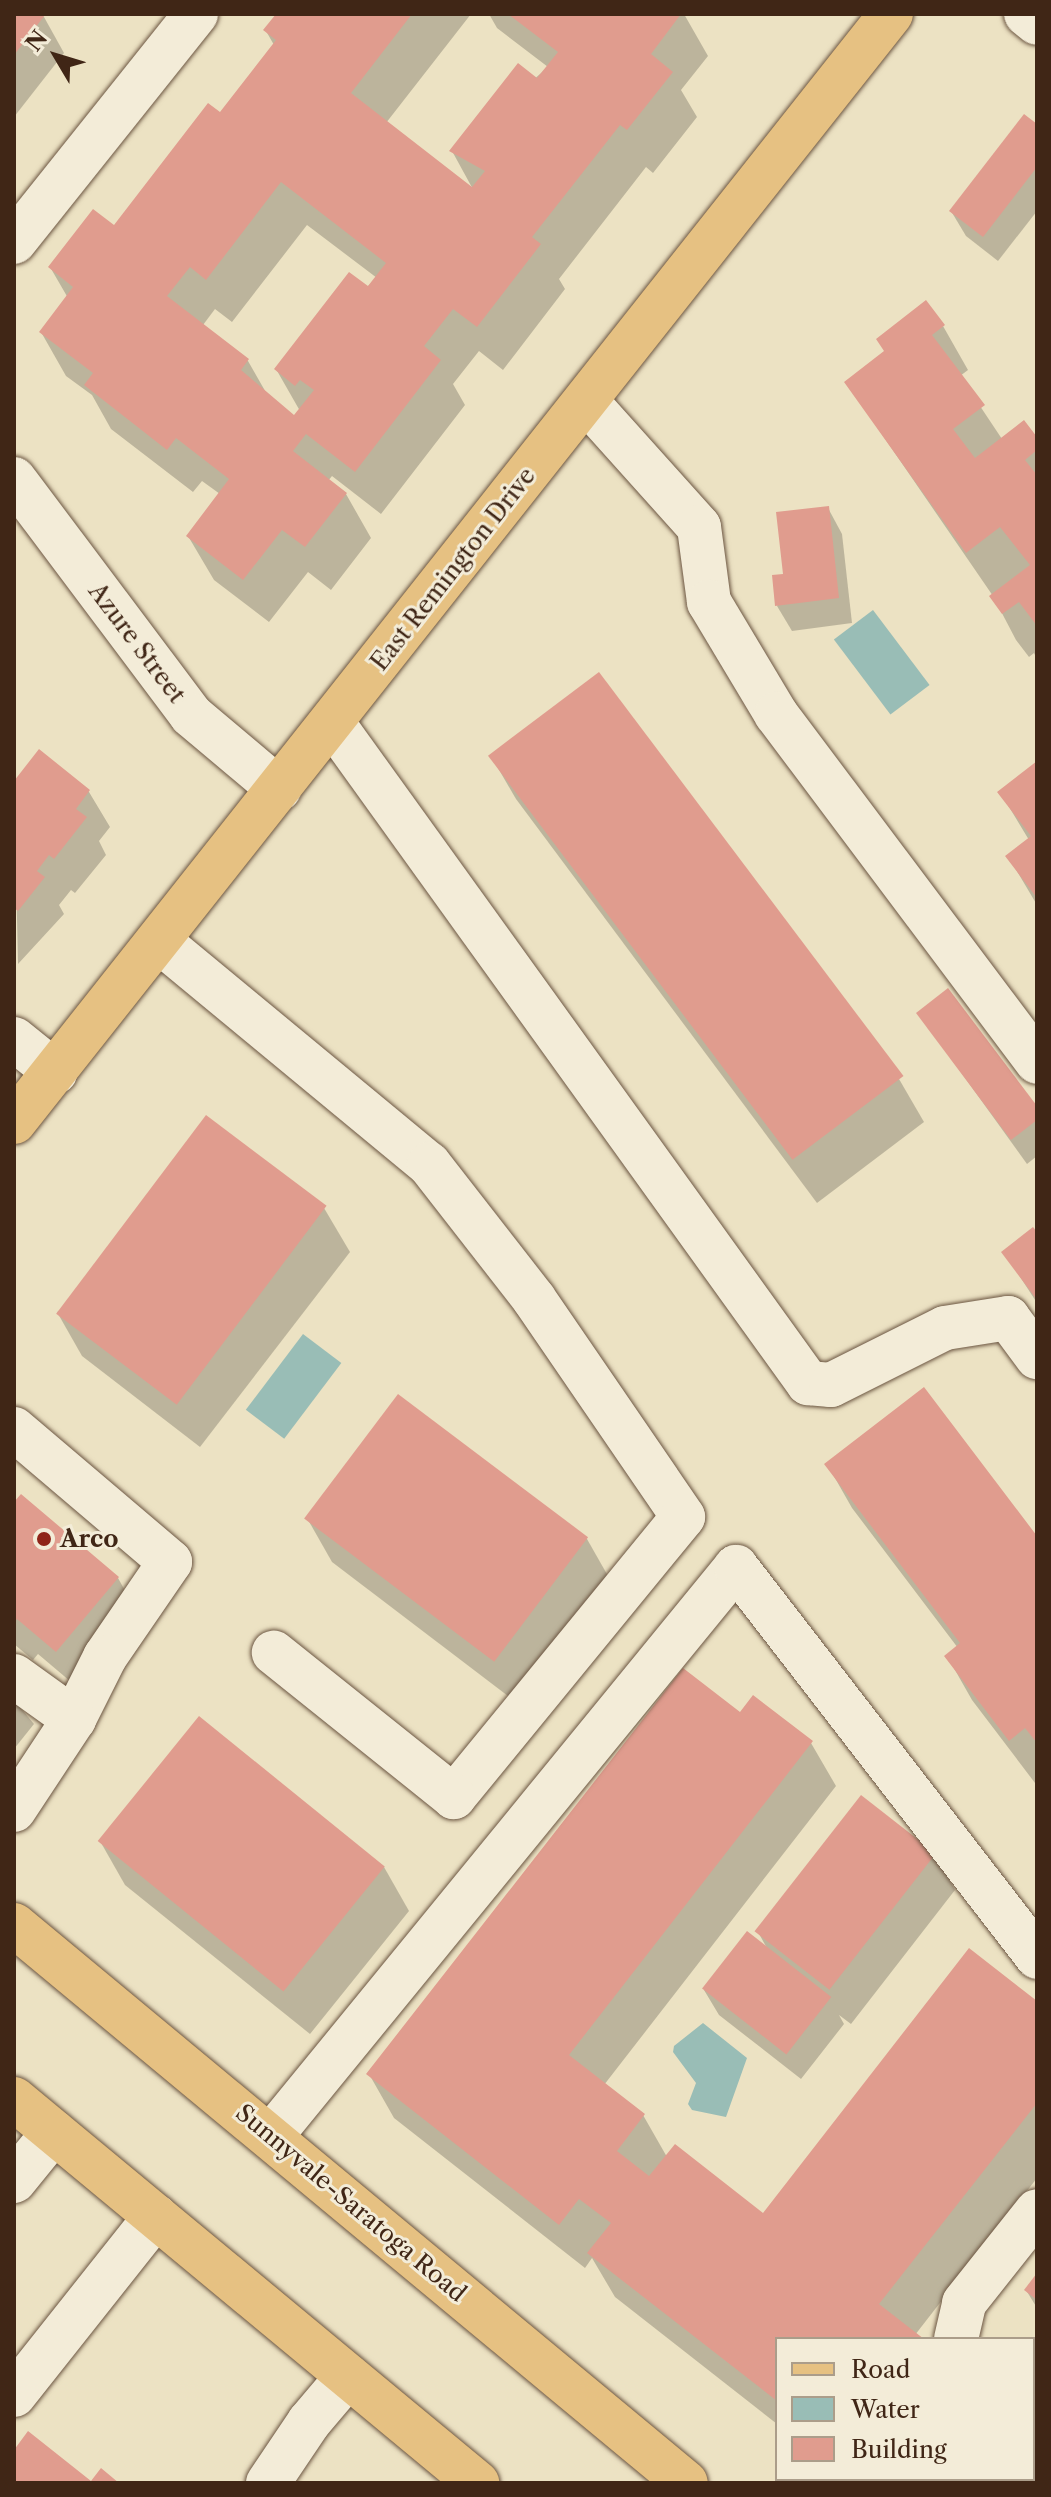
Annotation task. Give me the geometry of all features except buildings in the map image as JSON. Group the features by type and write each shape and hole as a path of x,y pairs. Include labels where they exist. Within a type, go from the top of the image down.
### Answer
{"main road":[{"name":"East Remington Drive","path":"15,1118 159,941 891,14"},
{"name":"Sunnyvale-Saratoga Road","path":"14,1925 686,2483"},
{"path":"14,2099 477,2483"}],"street":[{"path":"14,242 196,14"},
{"path":"1026,14 1037,23"},
{"path":"586,401 699,527 709,602 776,714 1037,1062"},
{"name":"Azure Street","path":"14,479 191,715 279,789"},
{"path":"332,722 808,1383 831,1385 945,1328 1008,1318 1037,1357"},
{"path":"159,941 429,1164 534,1299 683,1517 454,1797 274,1653"},
{"path":"14,1039 55,1072"},
{"path":"14,1810 74,1719 105,1657 170,1562 20,1446"},
{"path":"271,2136 736,1567 1037,1957"},
{"path":"14,1676 74,1719"},
{"path":"14,2181 54,2132"},
{"path":"956,2337 964,2303 1037,2211"},
{"path":"14,2395 156,2216"},
{"path":"268,2483 309,2422 348,2376"}],"water":[{"path":"873,610 930,685 890,715 834,639"},
{"path":"303,1334 341,1363 284,1439 246,1410"},
{"path":"703,2023 747,2058 726,2117 692,2110 688,2104 696,2083 673,2052 674,2046"}],"place":[{"name":"Arco","path":"44,1539"}]}
